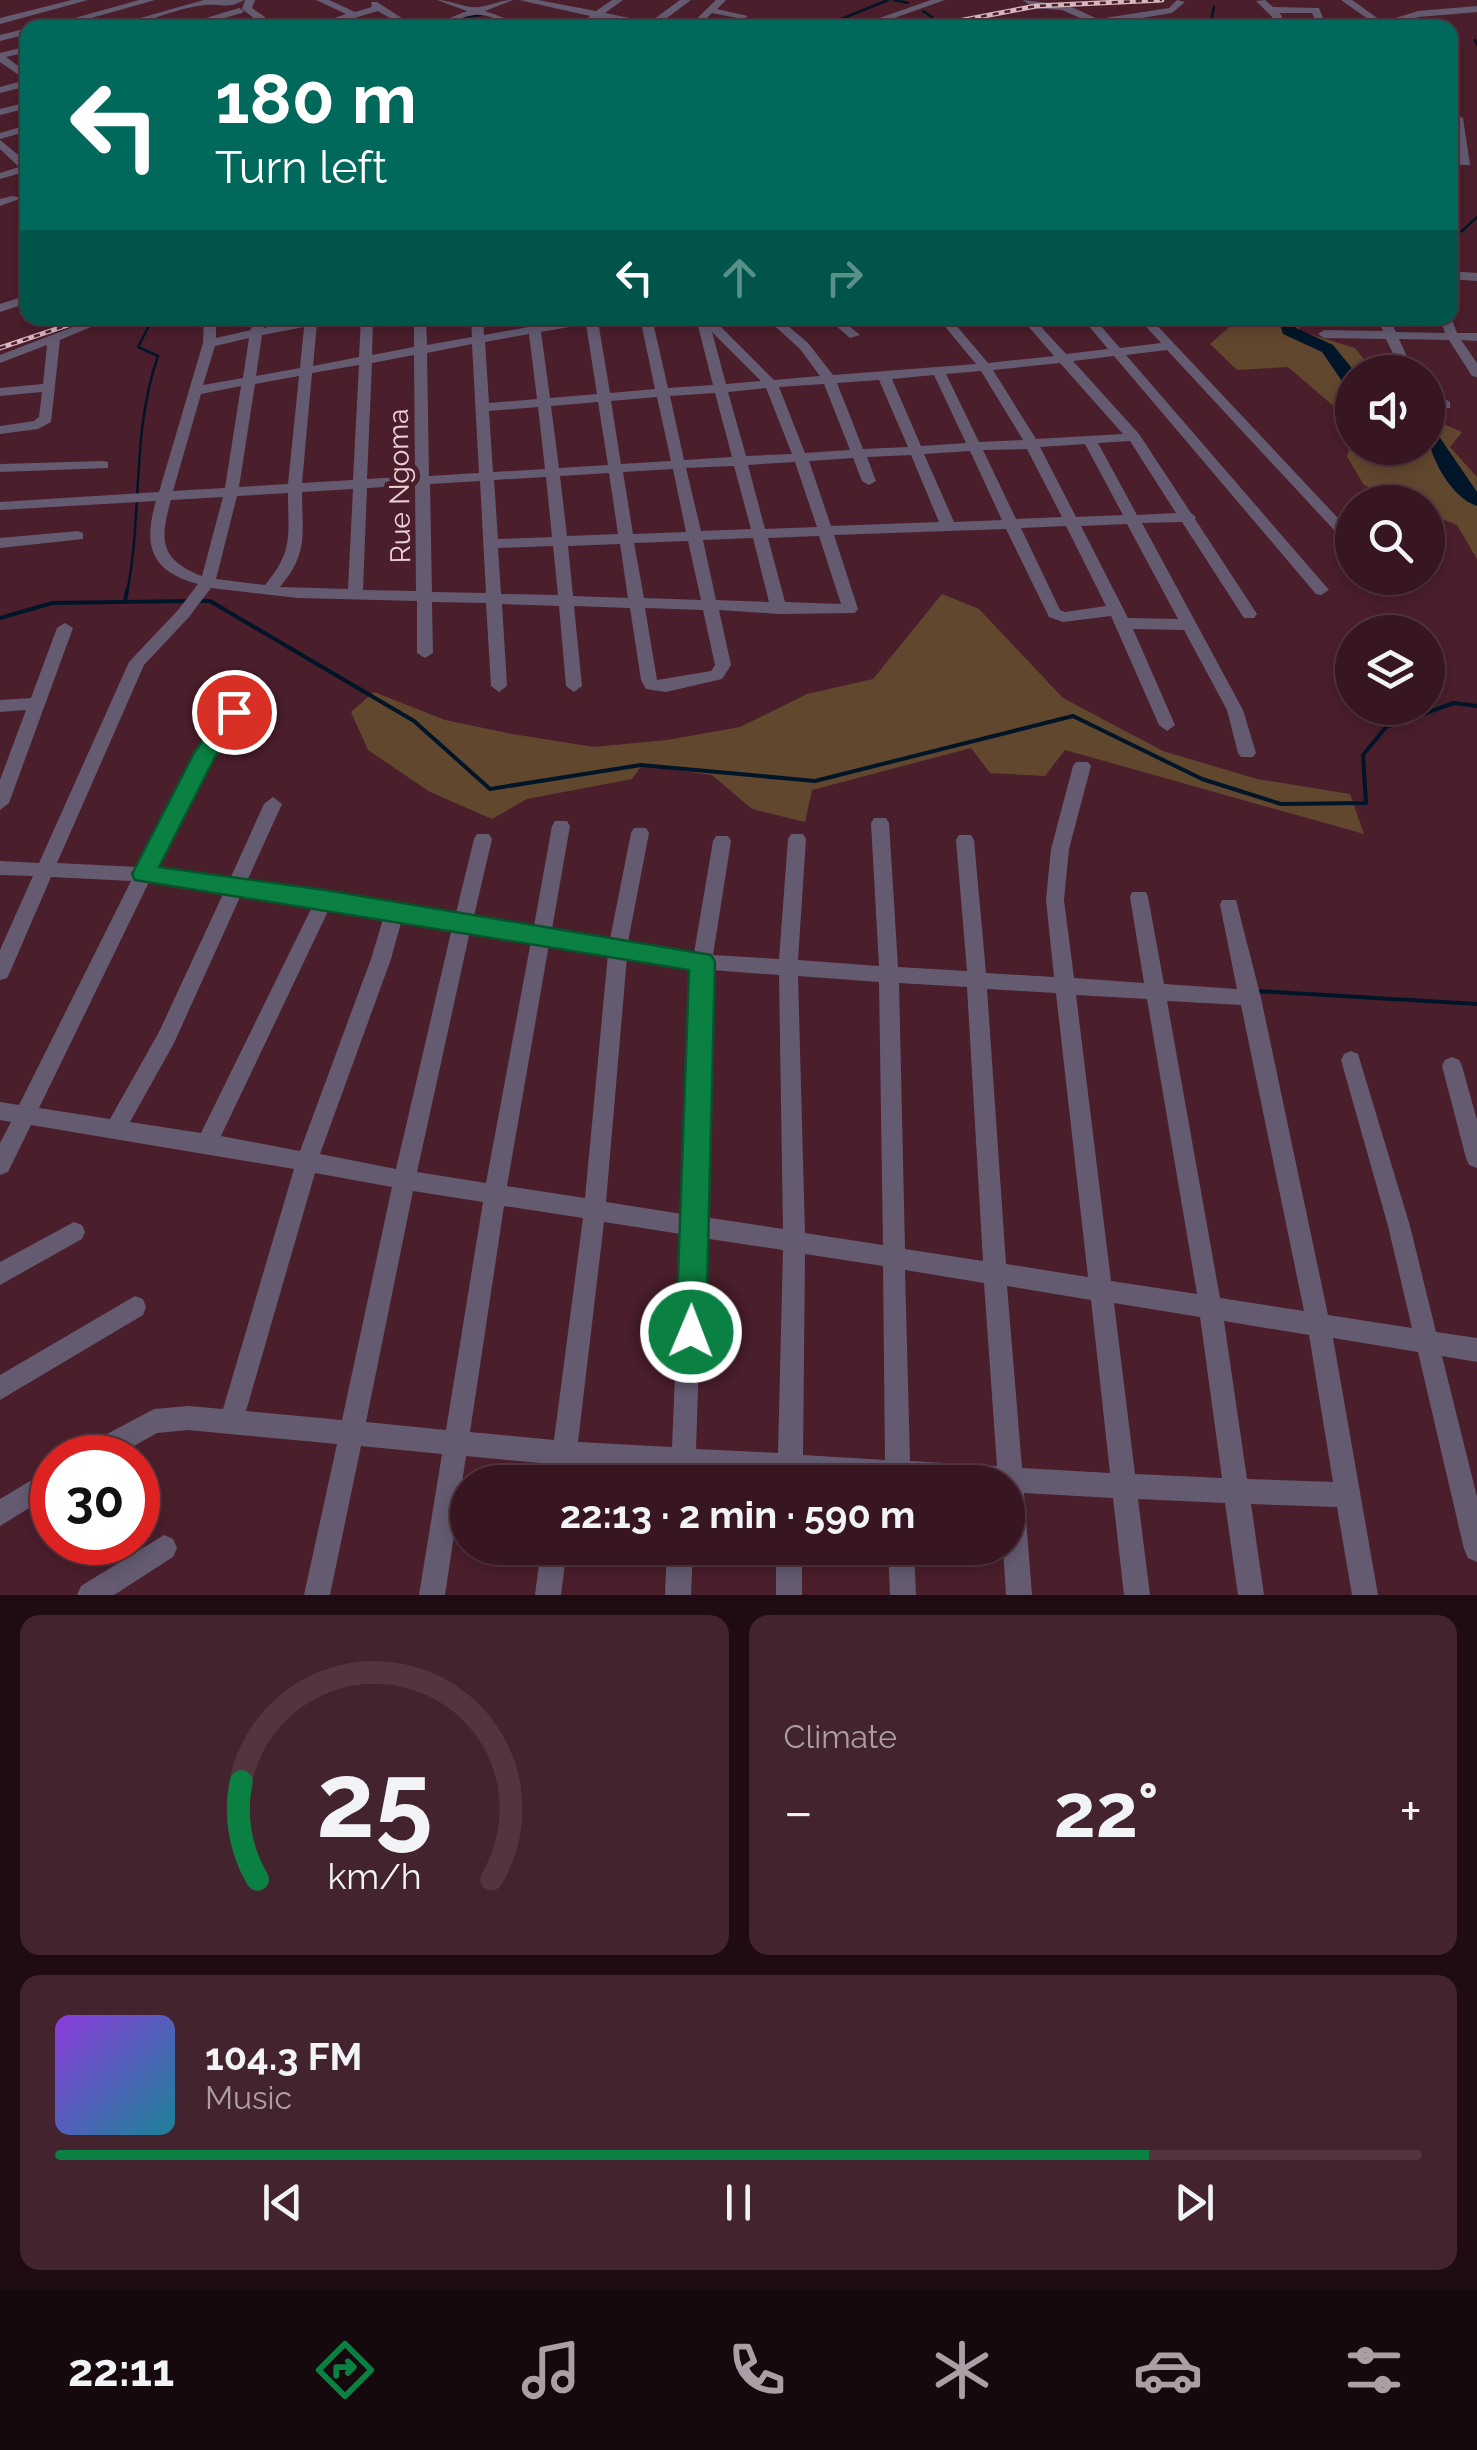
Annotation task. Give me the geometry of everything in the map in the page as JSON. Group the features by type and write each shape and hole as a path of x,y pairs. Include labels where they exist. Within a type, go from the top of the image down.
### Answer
{"street":[{"path":"0,21 83,0"},
{"path":"92,0 122,20"},
{"path":"73,20 150,0"},
{"path":"321,0 355,14"},
{"path":"387,0 372,5 398,20"},
{"path":"442,0 504,20"},
{"path":"454,20 508,0"},
{"path":"524,0 572,4 625,20"},
{"path":"591,20 618,0"},
{"path":"658,20 683,0 743,16"},
{"path":"699,20 721,0"},
{"path":"879,20 940,0"},
{"path":"1028,0 1036,6 1064,7 1093,20"},
{"path":"1346,0 1370,20"},
{"path":"145,20 204,1 227,6 245,3"},
{"path":"1261,1 1277,20"},
{"path":"1110,20 1172,10 1180,2"},
{"path":"199,20 245,3"},
{"path":"245,3 260,20"},
{"path":"1051,7 1068,20"},
{"path":"335,20 377,8"},
{"path":"1389,20 1413,11 1477,9"},
{"path":"1272,10 1316,10 1317,20"},
{"path":"1413,11 1429,20"},
{"path":"0,57 14,68"},
{"path":"1458,118 1466,163 1458,162"},
{"path":"0,203 16,198"},
{"path":"0,359 88,325"},
{"path":"210,325 209,343 156,527 162,557 178,572 268,590 354,596 850,609 788,419 771,384 711,325"},
{"path":"0,972 137,662 184,613 208,581 231,492 258,325"},
{"path":"209,343 291,325"},
{"path":"268,590 287,569 294,550 295,486 311,325"},
{"path":"354,596 367,325"},
{"name":"Rue Ngoma","path":"420,325 426,652"},
{"path":"478,325 499,686"},
{"path":"194,391 478,339 527,325"},
{"path":"534,325 574,686"},
{"path":"593,325 649,680 658,686 722,670 647,325"},
{"path":"706,325 779,609"},
{"path":"780,325 804,346 830,380 869,481"},
{"path":"842,325 854,335"},
{"path":"950,325 988,367 1033,444 1167,726"},
{"path":"1033,325 1134,437 1249,614"},
{"path":"1094,325 1321,590"},
{"path":"1150,325 1335,523"},
{"path":"1384,325 1398,355"},
{"path":"1448,325 1477,372"},
{"path":"1324,334 1477,337"},
{"path":"0,430 43,422 54,338"},
{"path":"483,407 988,367 1170,346"},
{"path":"938,371 1008,524 1054,613 1063,617 1118,616 1190,625"},
{"path":"884,375 949,528"},
{"path":"0,392 49,387"},
{"path":"0,506 1134,437"},
{"path":"1090,441 1235,710 1247,753"},
{"path":"0,468 103,466"},
{"path":"492,544 1189,517"},
{"path":"0,543 78,536"},
{"path":"0,803 64,628"},
{"path":"0,706 38,703"},
{"path":"0,1165 206,753 234,712"},
{"path":"1082,766 1060,848 1055,900 1136,1595"},
{"path":"115,1129 167,1037 273,804"},
{"path":"880,823 892,974 892,1256 898,1465"},
{"path":"432,1595 494,1193 561,826"},
{"path":"563,1465 595,1208 618,946 640,833"},
{"path":"790,1465 794,1240 788,966 796,839"},
{"path":"316,1595 460,922 483,840"},
{"path":"965,840 978,980 982,1100 1009,1465"},
{"path":"684,1465 702,962 722,841"},
{"path":"0,868 144,874 325,899 702,962 1251,998"},
{"path":"1138,897 1210,1306 1251,1595"},
{"path":"207,1143 325,899"},
{"path":"1229,904 1319,1326 1365,1595"},
{"path":"231,1424 307,1162 381,959 394,911"},
{"path":"1352,1060 1399,1226 1425,1343 1473,1516 1477,1549"},
{"path":"1452,1066 1477,1158"},
{"path":"0,1111 207,1143 405,1180 1477,1350"},
{"path":"0,1274 74,1232"},
{"path":"0,1388 135,1306"},
{"path":"129,1435 154,1421 188,1418 454,1441 644,1465"},
{"path":"1025,1479 1346,1495"},
{"path":"0,1513 30,1494"},
{"path":"90,1595 164,1548"},
{"path":"548,1595 552,1565"},
{"path":"678,1595 679,1565"},
{"path":"788,1595 789,1565"},
{"path":"901,1565 902,1595"},
{"path":"1017,1565 1019,1595"}],"shaded area":[{"path":"1231,325 1298,325 1300,331 1355,348 1360,355 1335,355 1335,407 1288,367 1237,370 1210,344"},
{"path":"1445,424 1462,432 1450,447 1477,477 1477,559 1457,525 1445,520 1445,485 1364,485 1352,465 1445,465"},
{"path":"942,594 979,609 1063,698 1163,751 1257,779 1350,794 1364,834 1065,750 1045,776 990,773 971,748 812,790 805,822 752,809 712,775 642,765 632,779 527,799 492,819 430,792 368,750 351,712 374,692 445,720 594,747 740,727 807,694 873,679"}],"waterway":[{"path":"839,20 888,0"},
{"path":"894,0 908,3"},
{"path":"1211,20 1214,7"},
{"path":"923,11 932,17"},
{"path":"461,17 481,15"},
{"path":"441,20 451,19"},
{"path":"1475,40 1477,45"},
{"path":"1458,232 1477,217"},
{"path":"127,593 144,414 158,356 138,347 149,325"},
{"path":"1288,325 1289,331 1320,343 1335,356"},
{"path":"1445,459 1468,495 1477,500"},
{"path":"125,602 127,590"},
{"path":"125,602 188,601"},
{"path":"198,601 210,601 414,721 490,789 641,765 815,781 1073,716 1202,779 1281,804 1366,803 1363,755 1386,727 1454,703 1477,706"},
{"path":"0,618 52,603 125,602"},
{"path":"1256,991 1477,1004"}],"railway":[{"path":"963,20 1036,6 1162,0"},
{"path":"0,348 68,325"}],"route":[{"path":"234,712 206,753 144,874 325,899 702,962 691,1332"}]}
